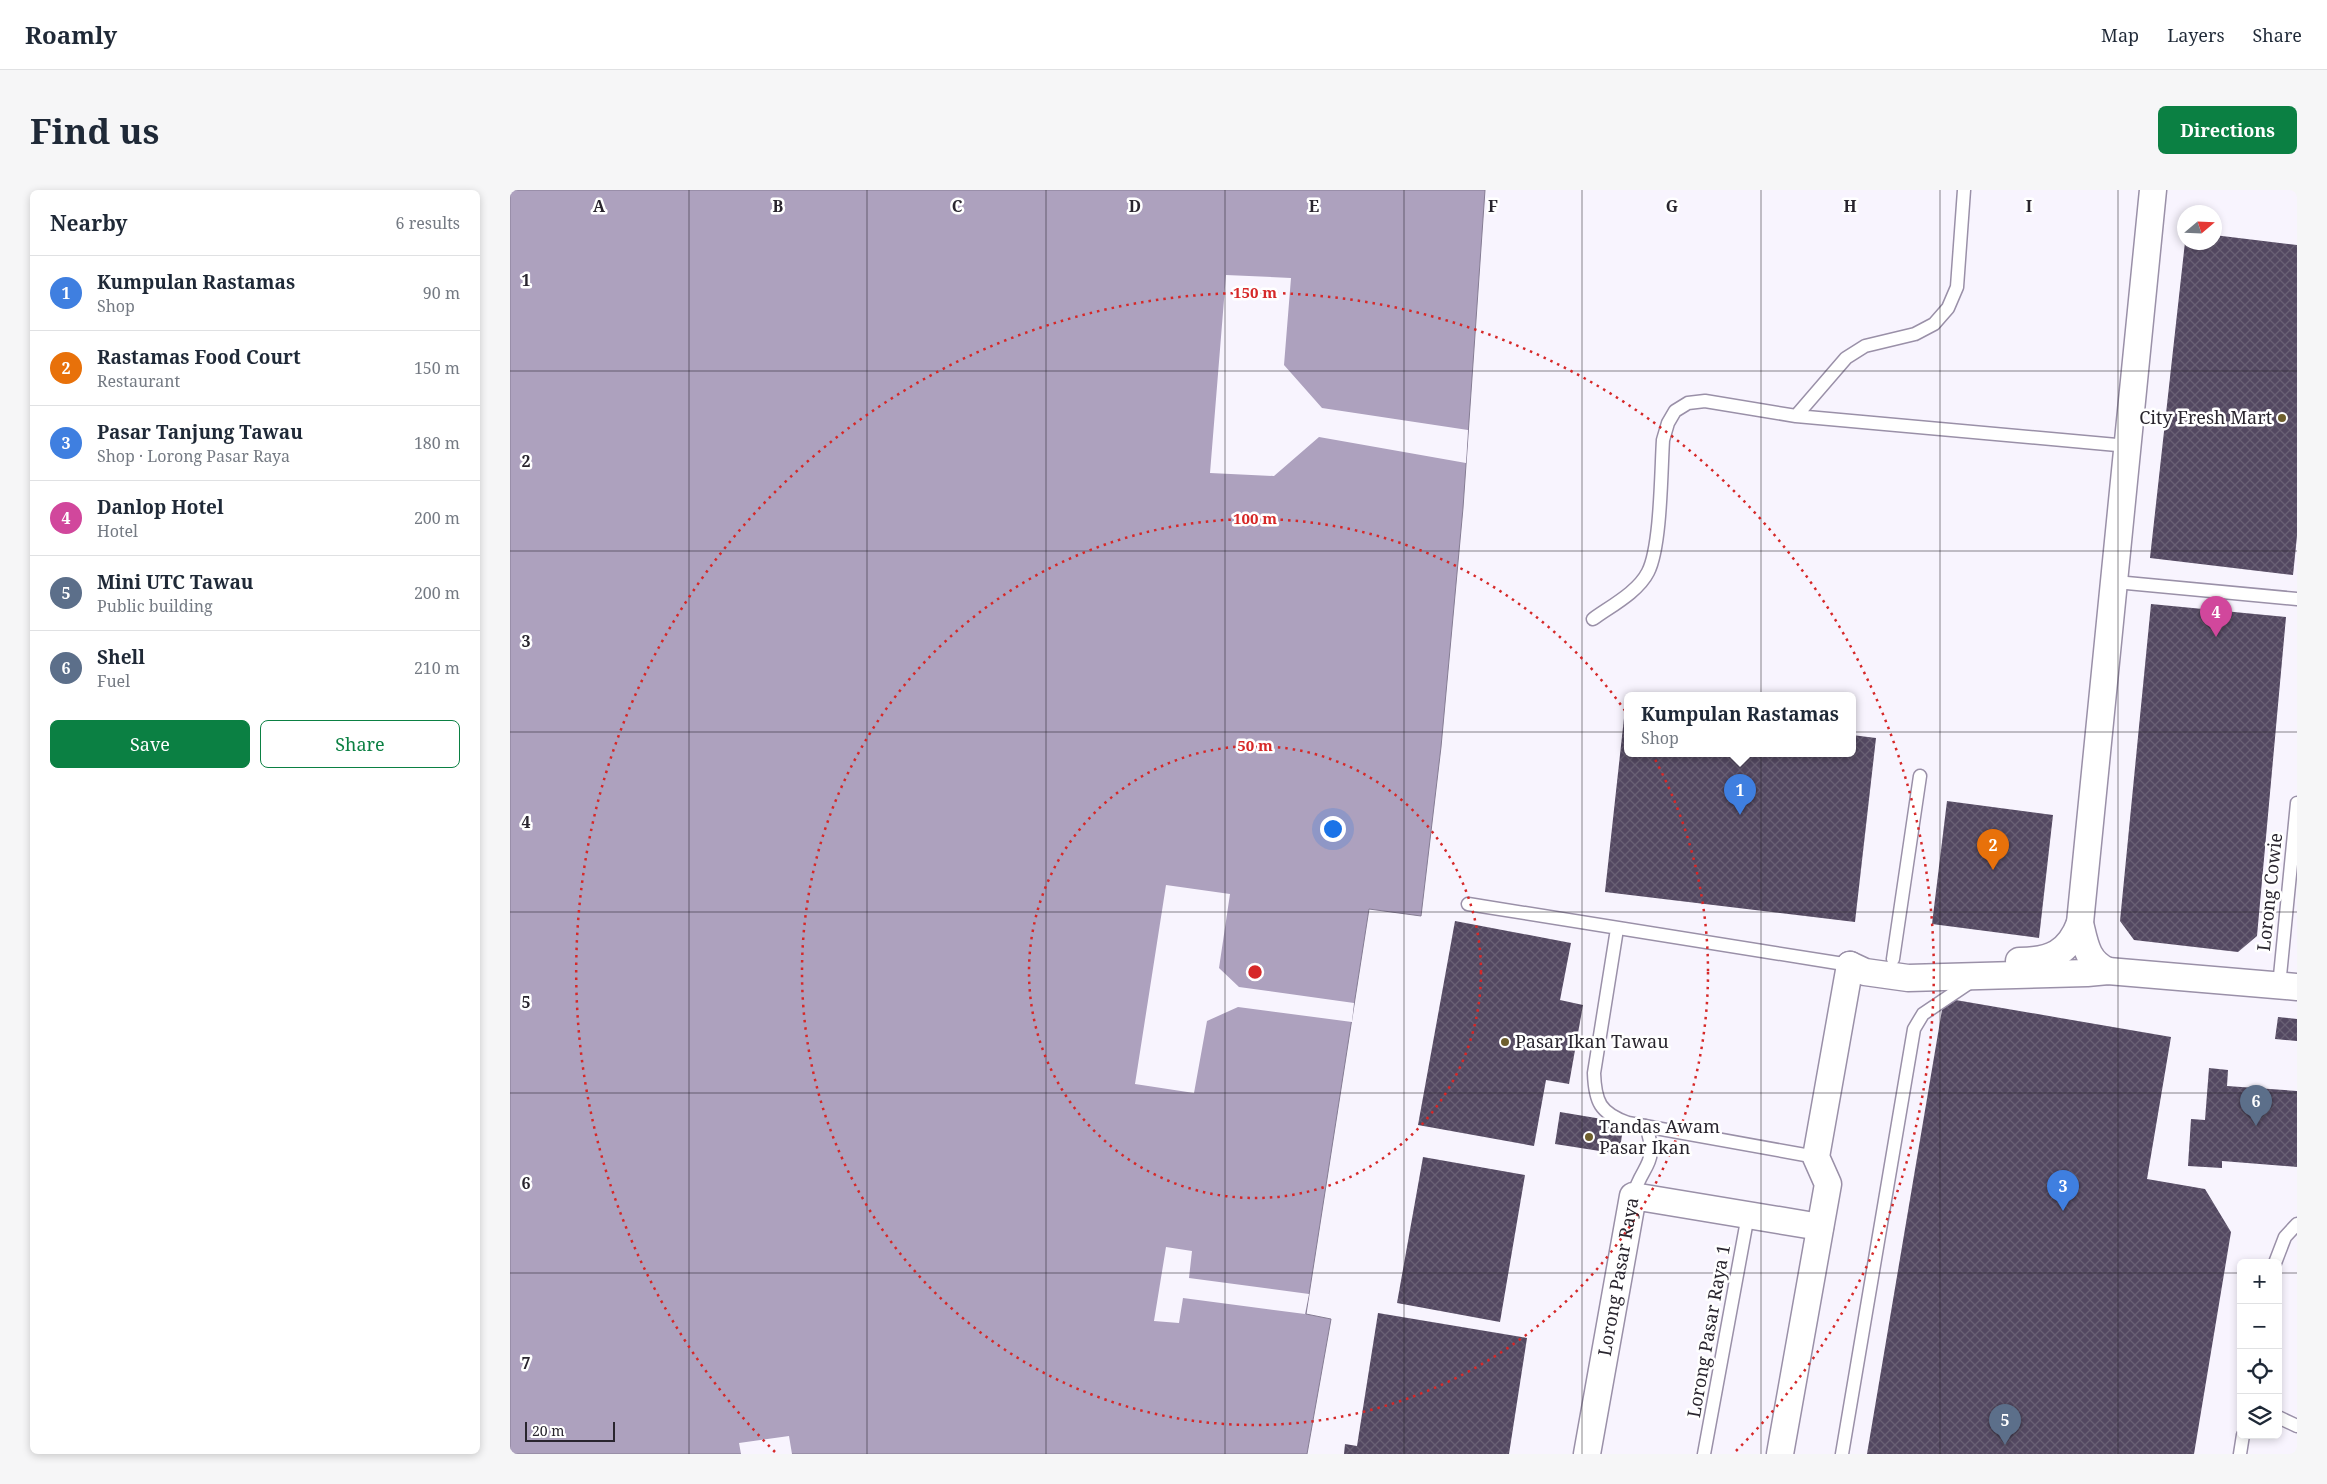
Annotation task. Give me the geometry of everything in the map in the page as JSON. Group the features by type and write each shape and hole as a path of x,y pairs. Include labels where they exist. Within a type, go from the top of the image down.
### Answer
{"street":[{"path":"1850,965 1874,956 1892,959 2038,960 2053,956 2066,948 2075,937 2080,923 2116,582 2153,190"},
{"path":"2080,923 2089,955 2094,963 2108,971"},
{"path":"1850,965 1865,972 1889,976 1981,976 2108,971 2288,986"},
{"path":"1780,1454 1828,1184 1816,1157 1850,965"},
{"name":"Lorong Pasar Raya","path":"1587,1454 1633,1196 1820,1227"}],"lane":[{"path":"1796,416 1846,358 1865,346 1915,334 1934,324 1948,308 1956,287 1964,190"},
{"path":"1593,619 1632,590 1648,572 1656,548 1663,440 1668,423 1675,411 1688,404 1705,401 1796,416 2128,446"},
{"path":"2116,582 2297,600"},
{"path":"1892,959 1920,776"},
{"name":"Lorong Cowie","path":"2288,986 2297,803"},
{"path":"1468,904 1850,965"},
{"path":"1617,929 1594,1073 1594,1092 1601,1108 1614,1118 1646,1126 1816,1157"},
{"path":"1842,1454 1914,1029 1923,1014 1929,1009 1981,976"},
{"path":"1633,1196 1642,1174 1650,1162 1652,1151 1646,1126"},
{"name":"Lorong Pasar Raya 1","path":"1704,1454 1748,1215"},
{"path":"2277,1259 2285,1237 2297,1224"},
{"path":"2282,1419 2297,1426"},
{"path":"2240,1454 2242,1439"}],"shaded area":[{"path":"510,190 1485,190 1463,508 1441,747 1421,916 1369,909 1306,1314 1331,1319 1307,1454 510,1454"}],"pier":[{"path":"1226,275 1291,278 1284,365 1322,408 1468,430 1466,463 1319,437 1274,476 1210,473"},
{"path":"1166,885 1230,894 1219,968 1239,987 1354,1003 1352,1022 1238,1007 1207,1021 1194,1093 1135,1084"},
{"path":"1166,1247 1192,1251 1189,1278 1309,1294 1305,1314 1183,1298 1179,1323 1154,1321"},
{"path":"789,1436 792,1454 741,1454 739,1443"}],"building":[{"path":"2222,236 2297,245 2297,536 2293,575 2150,558 2184,250 2222,250"},
{"path":"2151,604 2286,617 2257,936 2238,952 2134,940 2120,921"},
{"path":"1624,718 1624,757 1856,757 1856,736 1876,738 1855,922 1605,892"},
{"path":"1947,801 2053,815 2039,938 1932,924"},
{"name":"Pasar Ikan Tawau","path":"1455,921 1571,943 1560,1000 1583,1005 1569,1084 1546,1080 1534,1146 1418,1125"},
{"path":"1944,998 2171,1037 2147,1179 2205,1189 2231,1232 2194,1454 1867,1454"},
{"path":"2278,1017 2297,1019 2297,1041 2275,1039"},
{"path":"2209,1068 2228,1070 2227,1086 2297,1091 2297,1167 2222,1161 2222,1168 2188,1166 2191,1119 2205,1120"},
{"name":"Tandas Awam Pasar Ikan","path":"1560,1112 1602,1119 1601,1126 1623,1129 1619,1154 1555,1144"},
{"path":"1423,1157 1525,1175 1500,1322 1397,1303"},
{"path":"1378,1313 1527,1338 1509,1454 1344,1454 1345,1444 1357,1446"}],"place":[{"name":"City Fresh Mart","path":"2282,418"},
{"name":"Danlop Hotel","path":"2216,637"},
{"name":"Kumpulan Rastamas","path":"1740,815"},
{"name":"Rastamas Food Court","path":"1993,870"},
{"name":"Pasar Ikan Tawau","path":"1505,1042"},
{"name":"Shell","path":"2256,1126"},
{"name":"Tandas Awam Pasar Ikan","path":"1589,1137"},
{"name":"Pasar Tanjung Tawau","path":"2063,1211"},
{"name":"Mini UTC Tawau","path":"2005,1445"}]}
